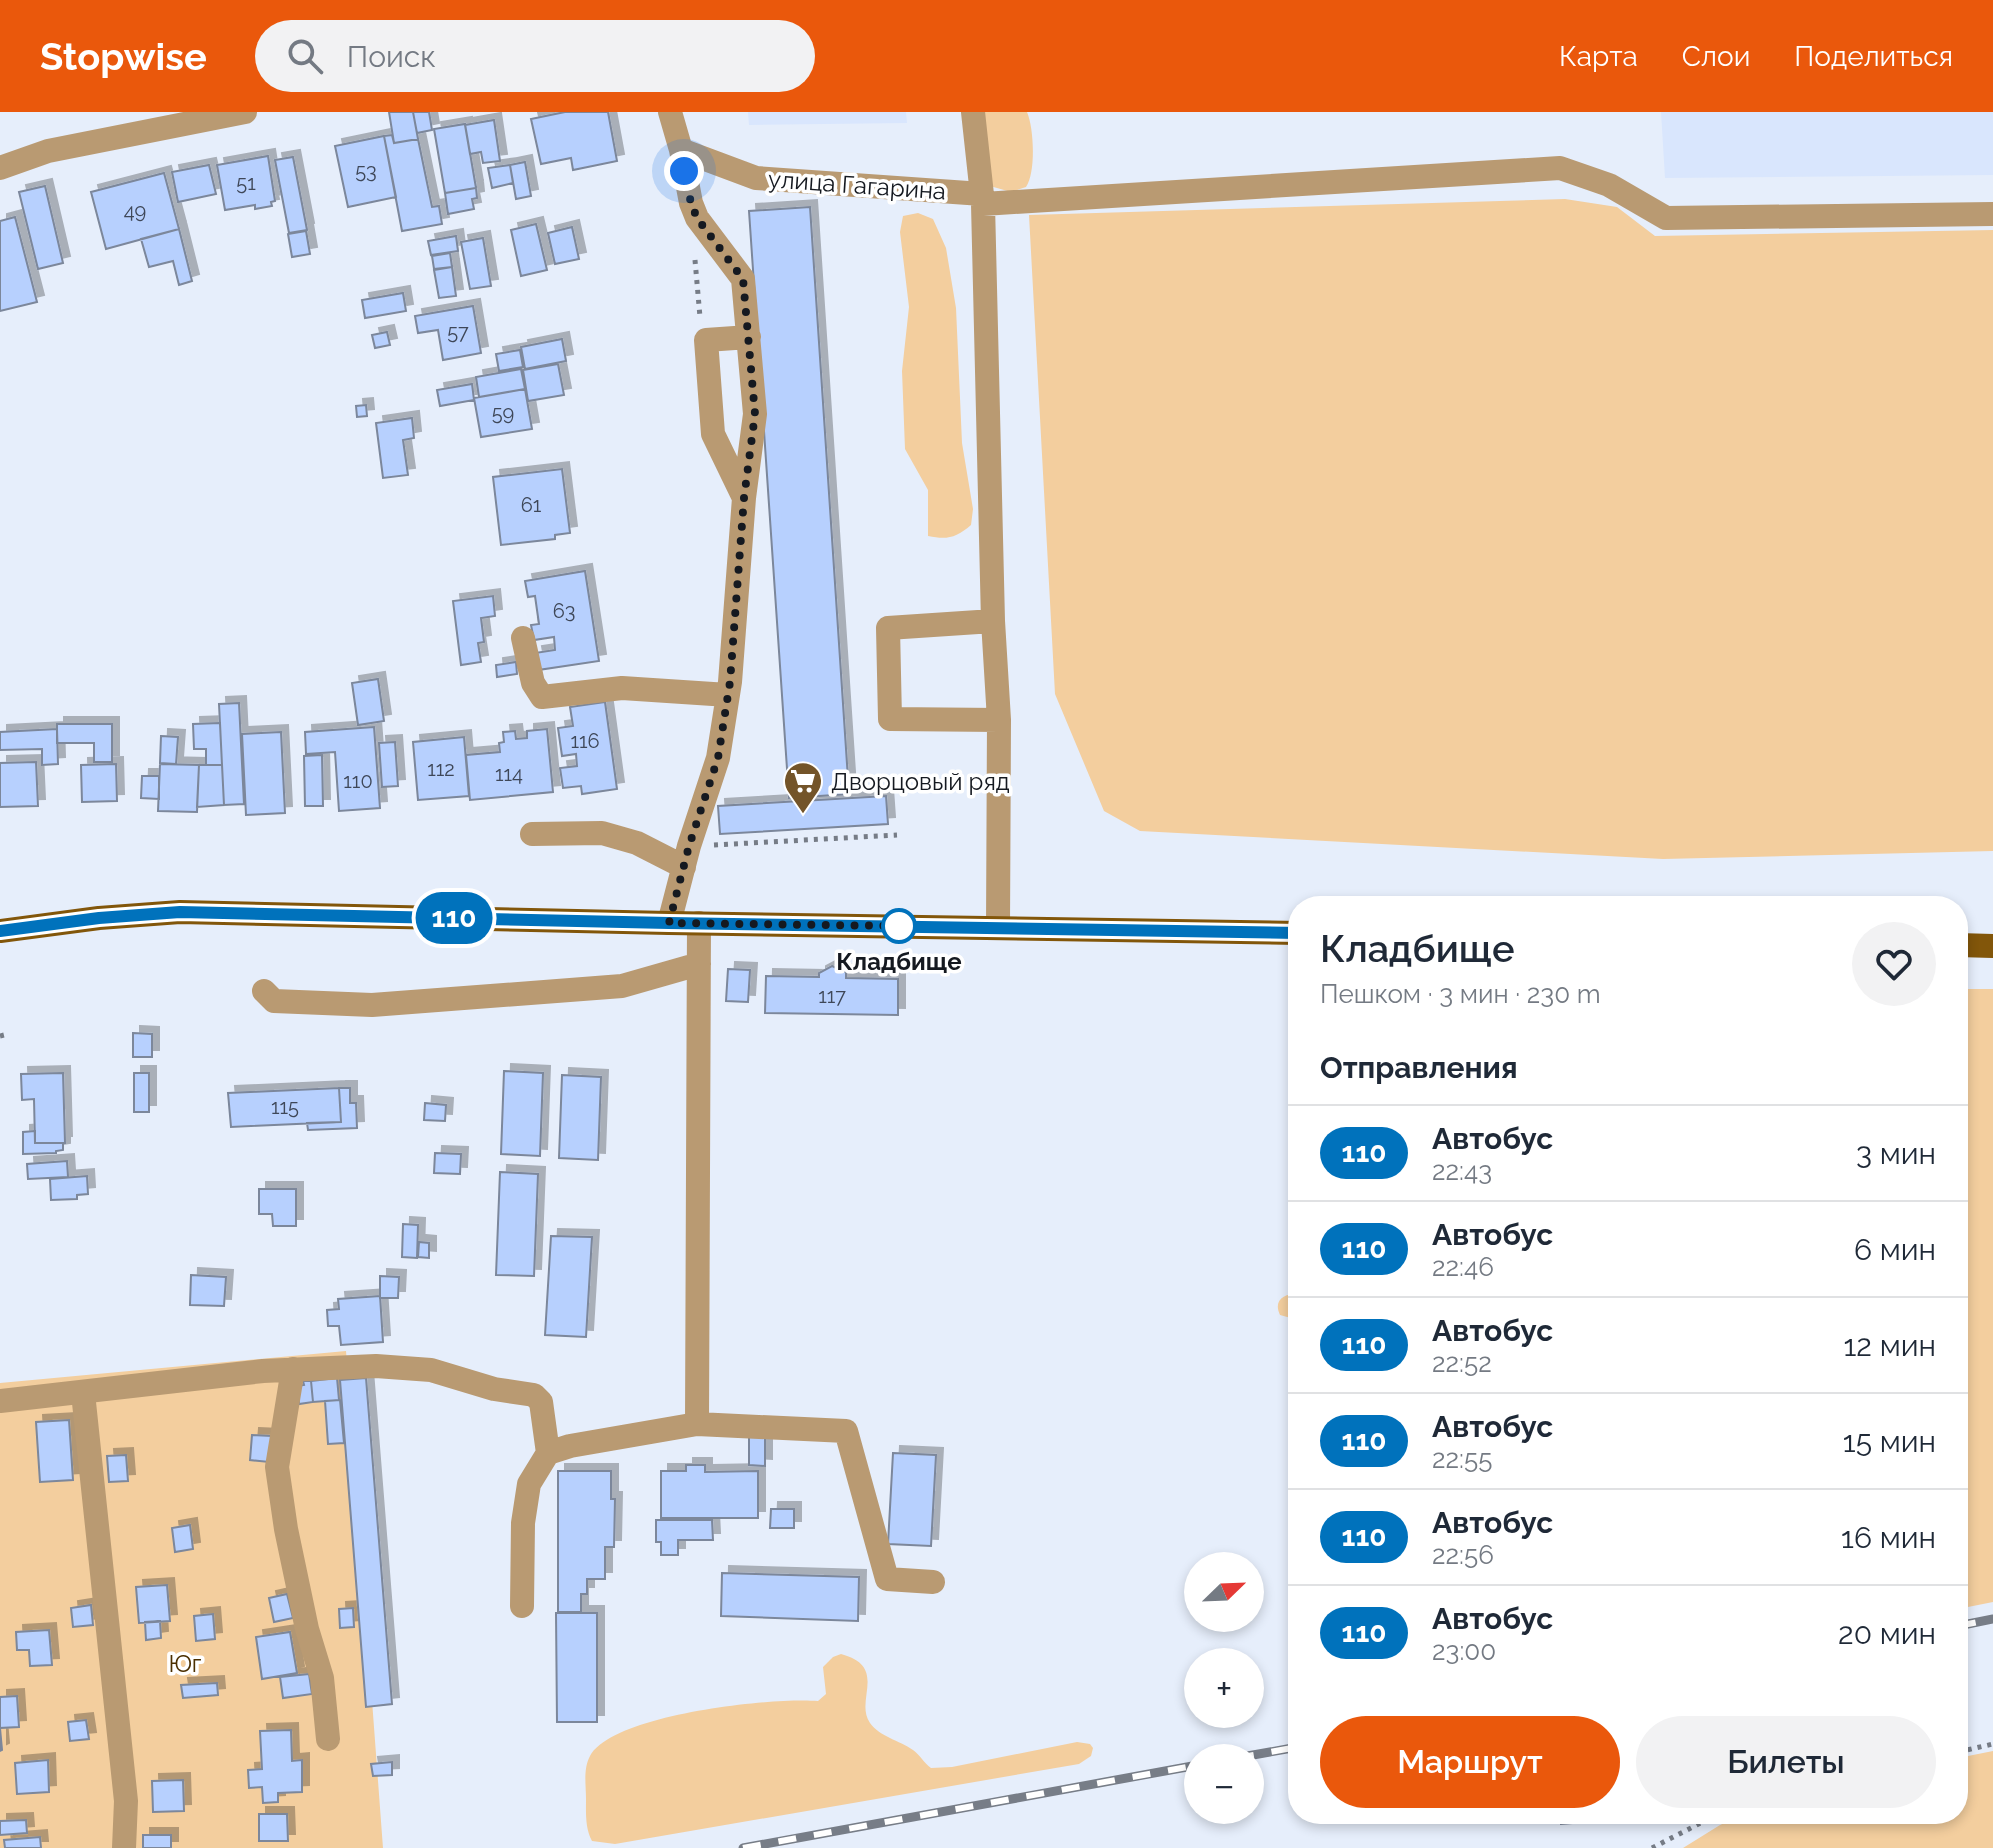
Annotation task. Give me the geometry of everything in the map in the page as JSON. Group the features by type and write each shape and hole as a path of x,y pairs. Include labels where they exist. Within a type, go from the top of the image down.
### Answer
{"main road":[{"path":"0,931 99,918 180,912 1288,933"},
{"path":"1968,945 1993,946"}],"street":[{"path":"0,168 48,151 245,112"},
{"path":"669,923 686,857 718,758 728,695 744,498 755,414 743,279 697,218 670,112"},
{"path":"973,112 982,199 993,621 999,720 998,928"},
{"name":"улица Гагарина","path":"681,150 756,178 982,199 1560,168 1609,185 1666,218 1993,214"},
{"path":"744,498 713,434 706,340 749,337"},
{"path":"993,621 888,628 890,719 999,720"},
{"path":"523,638 533,683 542,697 622,688 728,695"},
{"path":"532,834 602,833 686,857"},
{"path":"697,1424 699,923"},
{"path":"264,991 274,1001 372,1005 622,986 699,964"},
{"path":"0,1401 293,1369 376,1366 431,1370 494,1389 534,1395 541,1402 548,1453 529,1484 523,1523 522,1606"},
{"path":"293,1369 277,1467 286,1529 307,1629 322,1678 328,1739"},
{"path":"83,1393 126,1801 124,1848"},
{"path":"548,1453 570,1446 697,1424 846,1431 887,1579 933,1582"}],"path":[{"path":"686,857 897,835"},
{"path":"1968,1750 1993,1744"},
{"path":"1652,1848 1699,1824"}],"shaded area":[{"path":"748,112 906,112 907,123 749,125"},
{"path":"1661,112 1993,112 1993,175 1665,178"}],"green space":[{"path":"983,112 1027,112 1033,150 1026,187 1011,192 990,186"},
{"path":"1565,199 1617,207 1655,236 1993,230 1993,851 1663,859 1140,831 1104,811 1055,694 1029,215"},
{"path":"918,213 933,219 946,248 956,308 962,443 973,509 971,525 961,533 946,538 928,536 928,490 905,449 902,371 909,307 900,232 903,216"},
{"path":"1968,989 1993,989 1993,1602 1968,1607"},
{"path":"1288,1295 1288,1317 1280,1315 1278,1310 1281,1299"},
{"name":"Юг","path":"346,1351 383,1848 0,1848 0,1383"},
{"path":"841,1654 864,1667 868,1685 866,1714 870,1723 879,1732 913,1750 931,1768 952,1767 1077,1742 1090,1744 1093,1748 1091,1756 1079,1764 615,1844 592,1841 586,1820 586,1772 590,1756 605,1741 629,1729 696,1711 767,1702 818,1701 826,1694 823,1667"},
{"path":"1993,1751 1993,1848 1683,1848 1722,1824 1968,1824 1968,1756"}],"building":[{"path":"389,112 413,112 418,139 394,143"},
{"path":"413,112 429,112 432,130 417,133"},
{"path":"565,112 608,112 617,161 573,170 571,158 541,164 531,119"},
{"path":"494,120 500,161 483,163 481,152 470,154 465,125"},
{"path":"465,124 476,188 445,193 434,129"},
{"path":"392,135 394,143 418,139 432,207 439,206 442,224 402,231 384,136"},
{"path":"384,136 396,197 348,207 335,146"},
{"path":"268,156 275,201 271,202 272,206 255,209 255,205 225,210 217,165"},
{"path":"293,157 307,230 289,233 275,160"},
{"path":"525,162 531,196 516,199 510,165"},
{"path":"209,165 216,194 178,202 172,172"},
{"path":"510,165 513,183 492,188 488,168"},
{"path":"164,173 179,229 106,249 91,192"},
{"path":"45,186 63,263 38,269 19,192"},
{"path":"476,188 477,198 472,199 474,209 448,214 445,193"},
{"path":"810,207 849,794 789,798 749,211"},
{"path":"15,217 37,302 0,311 0,221"},
{"path":"536,224 547,270 521,276 511,230"},
{"path":"572,227 579,259 555,264 548,233"},
{"path":"179,229 192,281 179,285 173,261 149,267 141,239"},
{"path":"306,231 310,254 292,257 288,234"},
{"path":"456,236 458,251 431,255 428,241"},
{"path":"483,238 491,286 470,289 461,242"},
{"path":"450,253 452,267 434,269 432,256"},
{"path":"452,267 456,296 439,298 434,270"},
{"path":"403,293 406,311 365,318 362,300"},
{"path":"473,306 481,353 443,360 438,330 418,333 415,316"},
{"path":"387,332 390,345 375,348 372,335"},
{"path":"562,339 566,361 525,369 521,347"},
{"path":"520,350 523,367 499,371 496,354"},
{"path":"558,364 564,395 528,401 523,370"},
{"path":"521,369 525,389 479,397 476,377"},
{"path":"472,384 474,400 440,406 437,390"},
{"path":"525,389 532,429 481,437 474,398"},
{"path":"366,405 367,416 357,417 356,406"},
{"path":"412,418 414,438 403,440 408,475 383,478 376,423"},
{"path":"562,469 570,533 555,535 555,539 501,545 493,477"},
{"path":"585,571 599,661 538,670 535,653 555,650 554,637 534,640 531,625 539,624 535,596 528,597 525,581"},
{"path":"493,596 495,616 481,618 484,642 478,643 481,662 461,665 453,601"},
{"path":"516,662 517,674 497,677 496,665"},
{"path":"378,679 384,721 358,725 352,683"},
{"path":"605,702 617,789 582,794 581,786 563,788 560,768 577,766 576,754 562,756 558,728 573,726 570,707"},
{"path":"239,703 244,804 224,805 219,704"},
{"path":"220,723 222,765 206,765 206,749 194,749 193,724"},
{"path":"57,724 112,724 112,762 94,762 94,743 57,743"},
{"path":"374,727 380,808 339,811 335,752 306,754 305,732"},
{"path":"57,729 58,764 42,765 42,749 0,750 0,732"},
{"path":"547,729 553,792 470,800 466,755 500,752 499,743 504,742 503,732 515,731 516,739 527,738 527,731"},
{"path":"281,732 285,813 246,815 242,734"},
{"path":"161,736 178,737 176,764 160,763"},
{"path":"464,737 469,796 418,800 413,742"},
{"path":"395,742 398,786 382,787 379,743"},
{"path":"322,755 323,806 305,806 304,756"},
{"path":"36,762 38,806 0,807 0,763"},
{"path":"116,764 117,801 82,802 81,765"},
{"path":"160,764 199,765 197,812 158,811"},
{"path":"199,765 222,765 224,805 197,807"},
{"path":"142,776 159,776 159,799 141,798"},
{"name":"Дворцовый ряд","path":"886,796 888,824 720,834 718,806"},
{"path":"832,966 846,972 846,978 898,979 898,1015 765,1013 766,976 819,977 819,973"},
{"path":"728,969 750,970 748,1002 726,1001"},
{"path":"133,1033 152,1034 152,1057 133,1057"},
{"path":"504,1071 543,1073 540,1156 501,1154"},
{"path":"63,1073 65,1143 35,1143 34,1099 22,1100 21,1074"},
{"path":"134,1073 149,1073 149,1112 134,1112"},
{"path":"562,1075 601,1077 598,1160 559,1158"},
{"path":"339,1088 341,1122 231,1127 228,1093"},
{"path":"339,1088 350,1088 350,1103 356,1103 357,1128 308,1130 307,1123 341,1122"},
{"path":"425,1103 446,1105 445,1121 424,1120"},
{"path":"35,1131 35,1143 63,1143 63,1150 23,1154 23,1132"},
{"path":"435,1153 461,1154 460,1174 434,1173"},
{"path":"67,1161 68,1177 28,1179 27,1164"},
{"path":"500,1172 538,1174 534,1276 496,1275"},
{"path":"87,1176 88,1194 77,1195 77,1199 51,1200 50,1179"},
{"path":"259,1189 296,1189 296,1226 273,1226 272,1214 259,1214"},
{"path":"403,1224 418,1225 417,1258 402,1257"},
{"path":"551,1236 592,1237 586,1337 545,1335"},
{"path":"419,1242 429,1243 429,1258 418,1257"},
{"path":"191,1275 226,1277 224,1306 190,1305"},
{"path":"380,1276 399,1277 398,1298 380,1298"},
{"path":"380,1296 383,1342 341,1345 339,1326 328,1326 327,1310 339,1309 338,1299"},
{"path":"337,1378 339,1400 313,1402 311,1381"},
{"path":"366,1378 392,1704 366,1707 340,1380"},
{"path":"303,1381 311,1381 313,1402 299,1404 297,1386 304,1385"},
{"path":"340,1400 344,1443 328,1444 325,1401"},
{"path":"69,1420 73,1480 40,1482 36,1422"},
{"path":"252,1435 272,1436 269,1462 250,1460"},
{"path":"749,1437 765,1437 765,1466 749,1465"},
{"path":"893,1453 936,1455 931,1546 888,1544"},
{"path":"126,1455 128,1481 109,1482 107,1456"},
{"path":"686,1465 705,1465 705,1472 758,1471 758,1518 661,1518 661,1471 686,1471"},
{"path":"558,1471 611,1471 611,1499 615,1499 614,1547 605,1547 605,1579 587,1579 587,1594 581,1594 581,1612 558,1612"},
{"path":"771,1509 794,1509 794,1528 770,1528"},
{"path":"656,1520 712,1520 713,1540 678,1540 678,1555 661,1555 661,1542 656,1542"},
{"path":"190,1525 193,1549 175,1552 172,1528"},
{"path":"722,1573 859,1577 858,1621 721,1616"},
{"path":"167,1585 170,1621 139,1623 136,1587"},
{"path":"287,1594 293,1618 274,1622 269,1598"},
{"path":"91,1605 93,1625 73,1627 71,1608"},
{"path":"353,1608 354,1627 340,1628 339,1609"},
{"path":"556,1613 597,1613 597,1722 557,1722"},
{"path":"213,1614 215,1639 196,1641 194,1616"},
{"path":"160,1621 161,1638 146,1640 145,1622"},
{"path":"49,1630 52,1665 30,1666 29,1650 17,1650 16,1632"},
{"path":"290,1632 297,1673 262,1679 256,1637"},
{"path":"309,1674 312,1694 283,1698 280,1677"},
{"path":"217,1683 218,1695 183,1698 181,1685"},
{"path":"17,1696 19,1727 0,1728 0,1697"},
{"path":"86,1720 89,1739 70,1741 68,1722"},
{"path":"291,1730 292,1761 302,1760 302,1792 278,1793 278,1802 263,1803 262,1787 249,1788 248,1770 262,1769 260,1731"},
{"path":"48,1760 49,1792 17,1794 15,1763"},
{"path":"392,1762 392,1775 373,1776 371,1764"},
{"path":"183,1780 184,1811 153,1812 152,1781"},
{"path":"259,1814 287,1814 288,1841 259,1841"},
{"path":"26,1820 27,1833 0,1835 0,1821"},
{"path":"143,1835 171,1835 171,1848 143,1848"},
{"path":"40,1837 41,1848 5,1848 4,1840"}],"railway":[{"path":"1968,1624 1993,1619"},
{"path":"1264,1753 1288,1749"},
{"path":"743,1848 1184,1768"}],"bus line":[{"name":"110","path":"0,931 99,918 180,912 1288,933"}],"place":[{"name":"Дворцовый ряд","path":"803,815"},
{"name":"Кладбище","path":"899,926"}],"route":[{"path":"684,171 697,218 743,279 755,414 744,498 730,682 718,758 689,846 669,923 899,926"}]}
